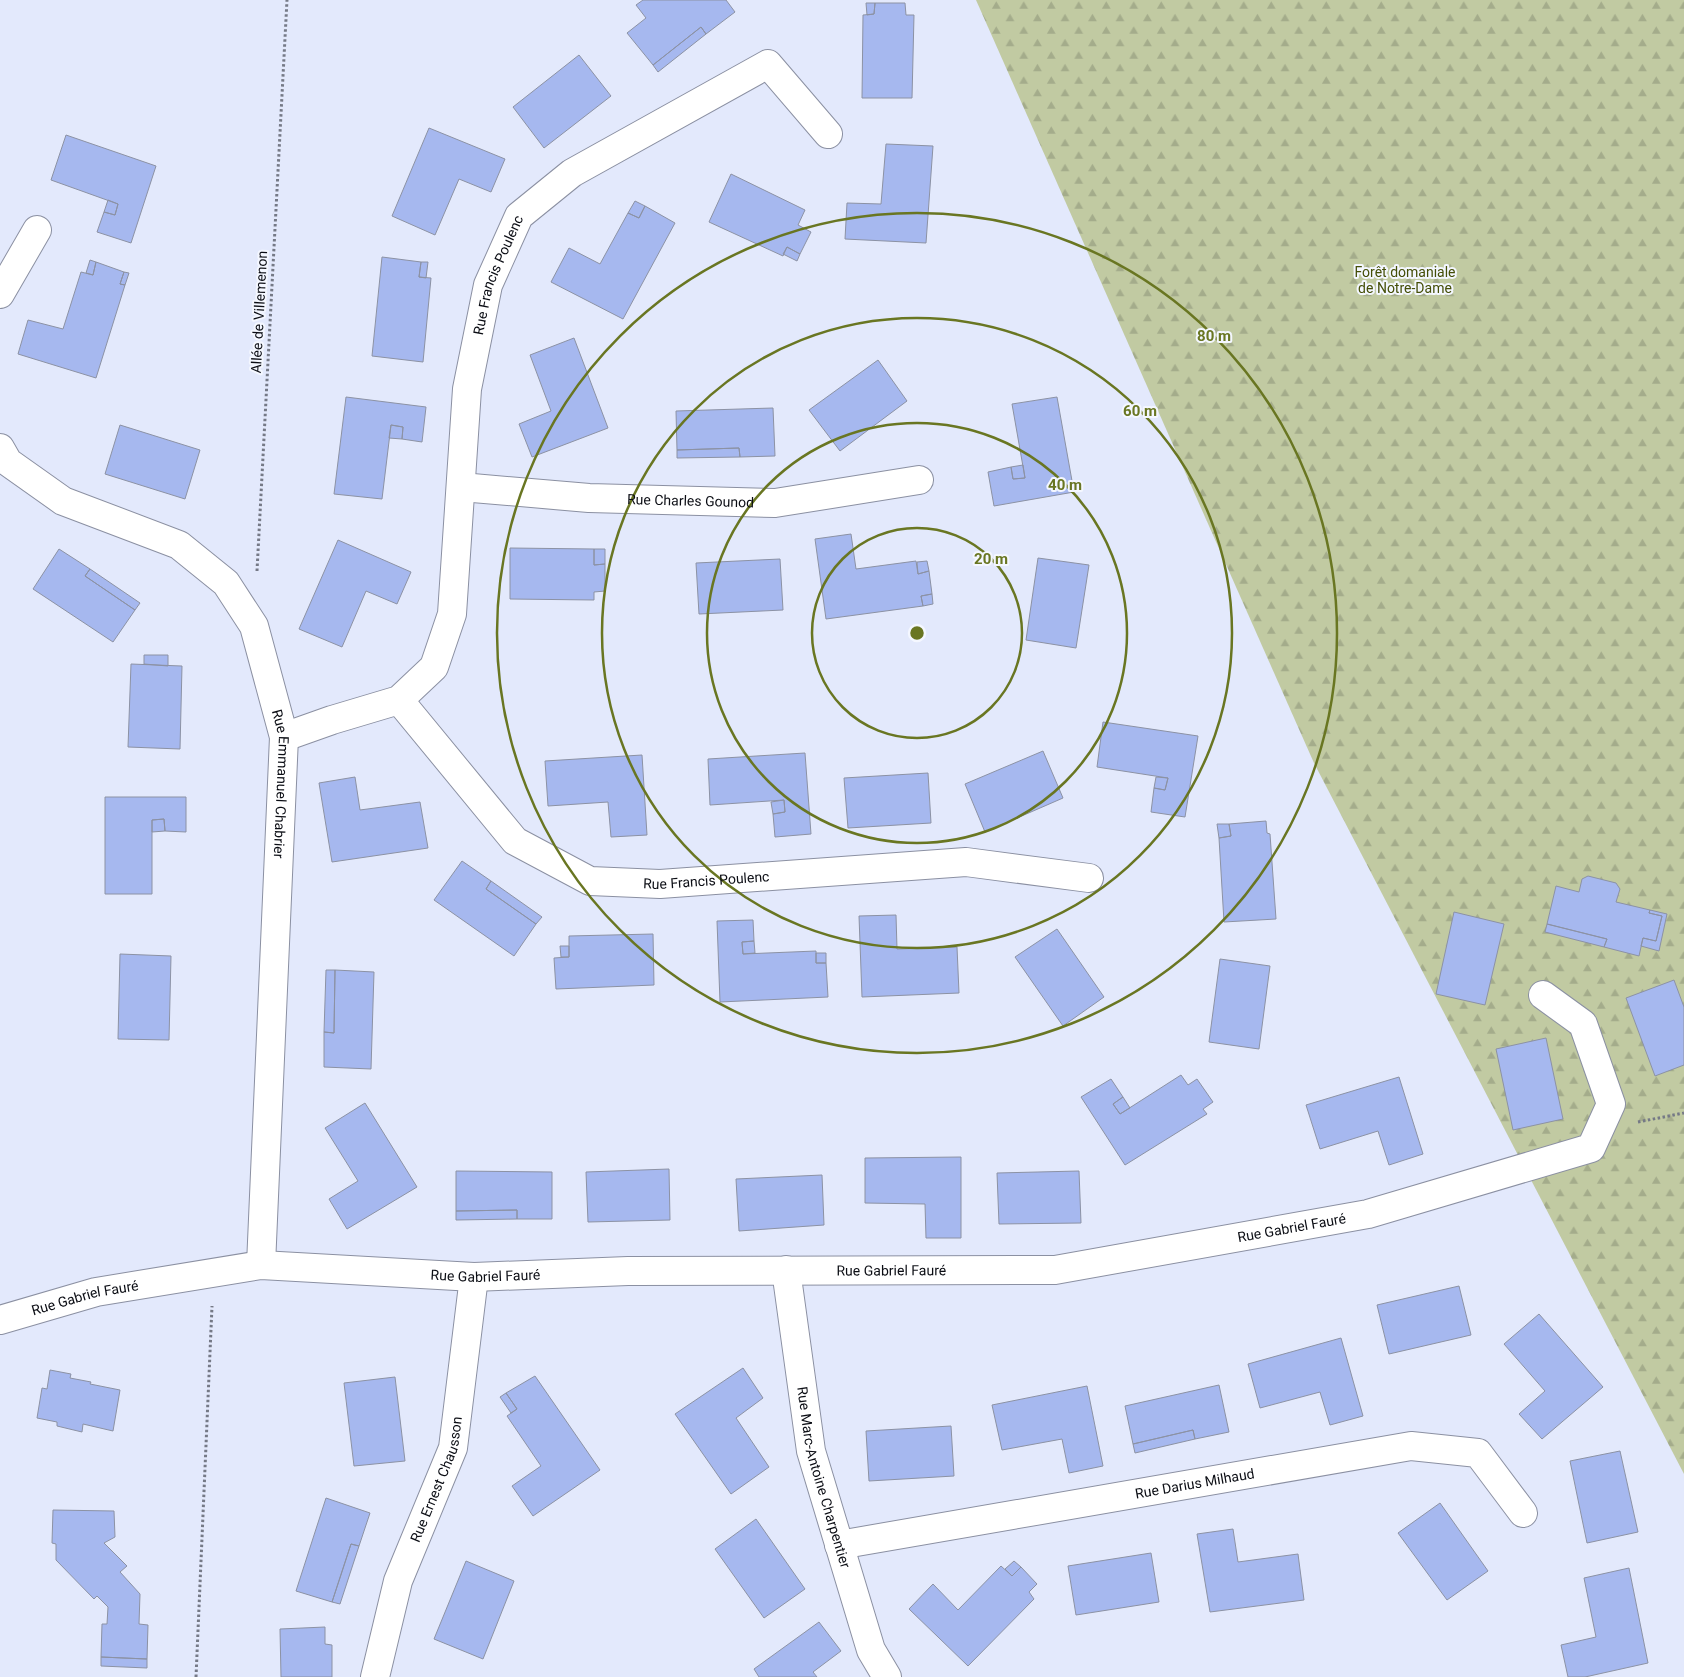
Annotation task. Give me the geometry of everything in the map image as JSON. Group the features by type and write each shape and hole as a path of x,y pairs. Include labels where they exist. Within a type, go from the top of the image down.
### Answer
{"street":[{"name":"Rue Francis Poulenc","path":"284,738 332,720 399,700 434,667 452,614 468,389 488,285 520,216 572,174 768,64 828,134"},
{"path":"0,294 38,230"},
{"name":"Rue Emmanuel Chabrier","path":"0,448 8,462 63,502 179,545 226,583 254,626 284,738 261,1265"},
{"name":"Rue Charles Gounod","path":"461,487 589,498 775,503 919,480"},
{"name":"Rue Francis Poulenc","path":"399,700 516,841 590,880 660,884 966,862 1089,878"},
{"name":"Rue Gabriel Fauré","path":"0,1320 96,1292 261,1265 474,1277 628,1271 1055,1270 1368,1214 1591,1148 1611,1104 1583,1024 1543,995"},
{"name":"Rue Marc-Antoine Charpentier","path":"786,1270 811,1451 871,1650 887,1677"},
{"name":"Rue Ernest Chausson","path":"375,1677 398,1581 453,1448 474,1277"},
{"name":"Rue Darius Milhaud","path":"839,1545 1411,1446 1478,1453 1523,1513"}],"path":[{"name":"Allée de Villemenon","path":"256,576 287,0"},
{"path":"1600,1128 1684,1113"},
{"path":"196,1677 213,1273"}],"green space":[{"name":"Forêt domaniale de Notre-Dame","path":"976,0 1684,0 1684,1474 1314,763"}],"building":[{"path":"643,0 726,0 735,12 706,34 701,27 653,65 627,33 646,18 636,5"},
{"path":"866,3 875,3 874,14 867,15"},
{"path":"875,3 905,3 906,15 914,15 912,98 862,98 863,15 874,14"},
{"path":"701,27 706,34 658,72 653,65"},
{"path":"579,55 611,96 544,148 513,107"},
{"path":"429,128 505,159 491,192 459,179 435,235 392,216"},
{"path":"66,135 156,166 131,243 97,232 104,212 115,215 118,204 51,180"},
{"path":"886,144 933,146 926,243 845,239 847,203 881,204"},
{"path":"731,174 805,210 798,225 811,232 800,254 787,247 783,256 709,222"},
{"path":"108,200 118,204 115,215 104,212"},
{"path":"635,201 645,206 639,218 628,213"},
{"path":"645,206 675,223 623,319 551,282 569,248 600,264 628,213 639,218"},
{"path":"787,247 800,254 797,261 783,254"},
{"path":"382,257 421,262 419,277 431,278 423,362 372,356"},
{"path":"90,260 96,262 93,275 86,273"},
{"path":"96,262 124,272 120,284 125,285 96,378 18,354 28,320 63,329 81,272 93,275"},
{"path":"421,262 428,262 426,278 419,277"},
{"path":"124,272 129,273 125,285 120,284"},
{"path":"574,338 608,428 532,457 519,424 551,411 530,355"},
{"path":"878,360 907,401 840,451 809,410"},
{"path":"346,397 426,407 422,442 402,439 403,427 391,425 382,499 334,494"},
{"path":"1057,397 1074,492 994,506 988,472 1011,467 1013,479 1025,478 1012,404"},
{"path":"773,408 775,456 740,457 739,448 677,450 676,411"},
{"path":"120,425 200,450 185,499 105,474"},
{"path":"391,425 403,427 402,439 389,438"},
{"path":"739,448 740,457 677,458 677,450"},
{"path":"1023,465 1025,478 1013,479 1011,467"},
{"path":"851,534 856,569 916,561 918,574 929,571 932,594 921,596 923,606 826,619 815,539"},
{"path":"338,540 411,572 397,604 366,591 342,647 299,629"},
{"path":"510,548 594,549 594,565 605,564 605,591 594,592 594,600 510,599"},
{"path":"59,549 90,569 85,576 135,610 113,642 33,589"},
{"path":"594,549 605,549 605,564 594,565"},
{"path":"1038,558 1089,565 1076,648 1026,640"},
{"path":"780,559 783,610 699,614 696,563"},
{"path":"927,561 929,571 918,574 917,562"},
{"path":"90,569 140,603 135,610 85,576"},
{"path":"932,594 933,604 923,606 921,596"},
{"path":"144,655 168,655 168,666 144,664"},
{"path":"131,664 182,666 180,749 128,747"},
{"path":"1103,722 1198,736 1185,817 1151,812 1154,788 1165,790 1168,778 1097,767"},
{"path":"1043,751 1063,798 985,832 965,784"},
{"path":"805,753 811,834 775,837 773,814 785,812 784,800 710,805 708,759"},
{"path":"642,755 647,835 611,837 608,802 548,806 545,761"},
{"path":"928,773 931,823 848,828 844,778"},
{"path":"355,777 360,810 420,802 428,848 332,862 319,783"},
{"path":"1156,777 1168,778 1165,790 1154,788"},
{"path":"105,797 186,797 186,832 165,831 164,819 152,820 152,894 105,894"},
{"path":"784,800 785,812 773,814 771,802"},
{"path":"164,819 165,831 152,832 152,820"},
{"path":"1266,821 1267,833 1270,834 1276,919 1224,922 1219,838 1231,836 1229,824"},
{"path":"1217,824 1229,824 1231,836 1219,838"},
{"path":"462,861 491,881 486,889 536,924 514,956 434,900"},
{"path":"1588,876 1616,883 1620,889 1616,902 1650,910 1649,913 1662,916 1656,941 1643,938 1639,956 1604,947 1607,939 1547,924 1556,886 1579,892 1582,879"},
{"path":"491,881 542,917 536,924 486,889"},
{"path":"1650,910 1667,914 1659,951 1641,946 1643,938 1656,941 1662,916 1649,913"},
{"path":"1454,912 1504,924 1485,1005 1436,994"},
{"path":"896,915 897,949 957,947 959,993 862,997 859,916"},
{"path":"753,920 754,941 742,942 743,954 816,951 816,963 826,963 828,997 720,1002 717,921"},
{"path":"1547,924 1607,939 1604,947 1545,932"},
{"path":"1057,929 1104,997 1063,1026 1015,957"},
{"path":"653,934 654,985 556,989 554,958 569,957 569,936"},
{"path":"754,941 755,953 743,954 742,942"},
{"path":"560,946 569,946 569,957 561,957"},
{"path":"816,953 826,953 826,963 816,963"},
{"path":"120,954 171,956 169,1040 118,1039"},
{"path":"1220,959 1270,966 1259,1049 1209,1042"},
{"path":"326,970 335,970 334,1033 324,1032"},
{"path":"335,970 374,972 371,1069 324,1067 324,1032 334,1033"},
{"path":"1674,980 1684,1007 1684,1065 1655,1076 1626,998"},
{"path":"1546,1038 1563,1119 1513,1130 1496,1049"},
{"path":"1181,1075 1188,1085 1197,1079 1213,1102 1203,1109 1207,1114 1125,1165 1081,1097 1111,1079 1123,1097 1113,1104 1120,1114"},
{"path":"1399,1077 1423,1154 1389,1165 1378,1131 1320,1149 1306,1105"},
{"path":"1123,1097 1130,1108 1120,1114 1113,1104"},
{"path":"365,1103 417,1187 347,1229 329,1199 358,1181 325,1128"},
{"path":"961,1157 961,1238 926,1238 925,1204 865,1203 865,1158"},
{"path":"669,1169 670,1220 588,1222 586,1172"},
{"path":"456,1171 552,1172 552,1219 517,1219 517,1210 456,1211"},
{"path":"1079,1171 1081,1223 999,1224 997,1173"},
{"path":"822,1175 824,1225 739,1231 736,1179"},
{"path":"517,1210 517,1219 456,1220 456,1211"},
{"path":"1459,1286 1471,1335 1389,1354 1377,1305"},
{"path":"1539,1314 1603,1387 1542,1439 1519,1414 1545,1391 1504,1344"},
{"path":"1341,1338 1363,1416 1330,1425 1320,1392 1260,1408 1248,1364"},
{"path":"743,1368 763,1398 736,1418 769,1467 731,1494 675,1414"},
{"path":"50,1370 71,1374 70,1378 91,1382 90,1384 120,1390 113,1431 83,1424 82,1432 57,1426 57,1422 37,1418 42,1388 47,1389"},
{"path":"535,1376 600,1470 533,1516 512,1486 541,1466 507,1416 517,1409 506,1393"},
{"path":"395,1377 405,1461 354,1466 344,1383"},
{"path":"1219,1385 1229,1432 1195,1439 1193,1430 1133,1444 1125,1406"},
{"path":"1087,1386 1103,1466 1069,1473 1062,1439 1002,1450 992,1405"},
{"path":"506,1393 517,1409 511,1413 500,1397"},
{"path":"951,1426 954,1476 869,1481 866,1431"},
{"path":"1193,1430 1195,1439 1135,1453 1133,1444"},
{"path":"1620,1451 1638,1532 1587,1543 1570,1461"},
{"path":"326,1498 370,1513 359,1546 351,1544 332,1602 296,1591"},
{"path":"1440,1503 1488,1571 1447,1600 1398,1533"},
{"path":"53,1510 114,1511 115,1537 104,1543 127,1566 120,1572 140,1594 139,1624 148,1625 147,1659 101,1657 102,1624 107,1624 108,1607 97,1596 94,1599 56,1560 56,1544 52,1543"},
{"path":"756,1519 805,1589 764,1618 715,1549"},
{"path":"1233,1529 1238,1562 1298,1554 1304,1600 1210,1612 1197,1534"},
{"path":"351,1544 359,1546 340,1604 332,1602"},
{"path":"1151,1553 1159,1602 1076,1615 1068,1566"},
{"path":"466,1561 514,1581 483,1659 434,1639"},
{"path":"1014,1561 1021,1567 1012,1576 1005,1569"},
{"path":"1001,1566 1012,1576 1021,1567 1037,1584 1029,1592 1034,1599 968,1666 909,1609 933,1584 958,1610"},
{"path":"1629,1568 1648,1663 1585,1677 1568,1677 1561,1645 1596,1637 1584,1578"},
{"path":"819,1622 841,1651 813,1672 817,1677 759,1677 754,1669"},
{"path":"325,1627 325,1644 332,1645 332,1677 281,1677 280,1629"},
{"path":"101,1657 147,1659 147,1668 101,1666"}]}
